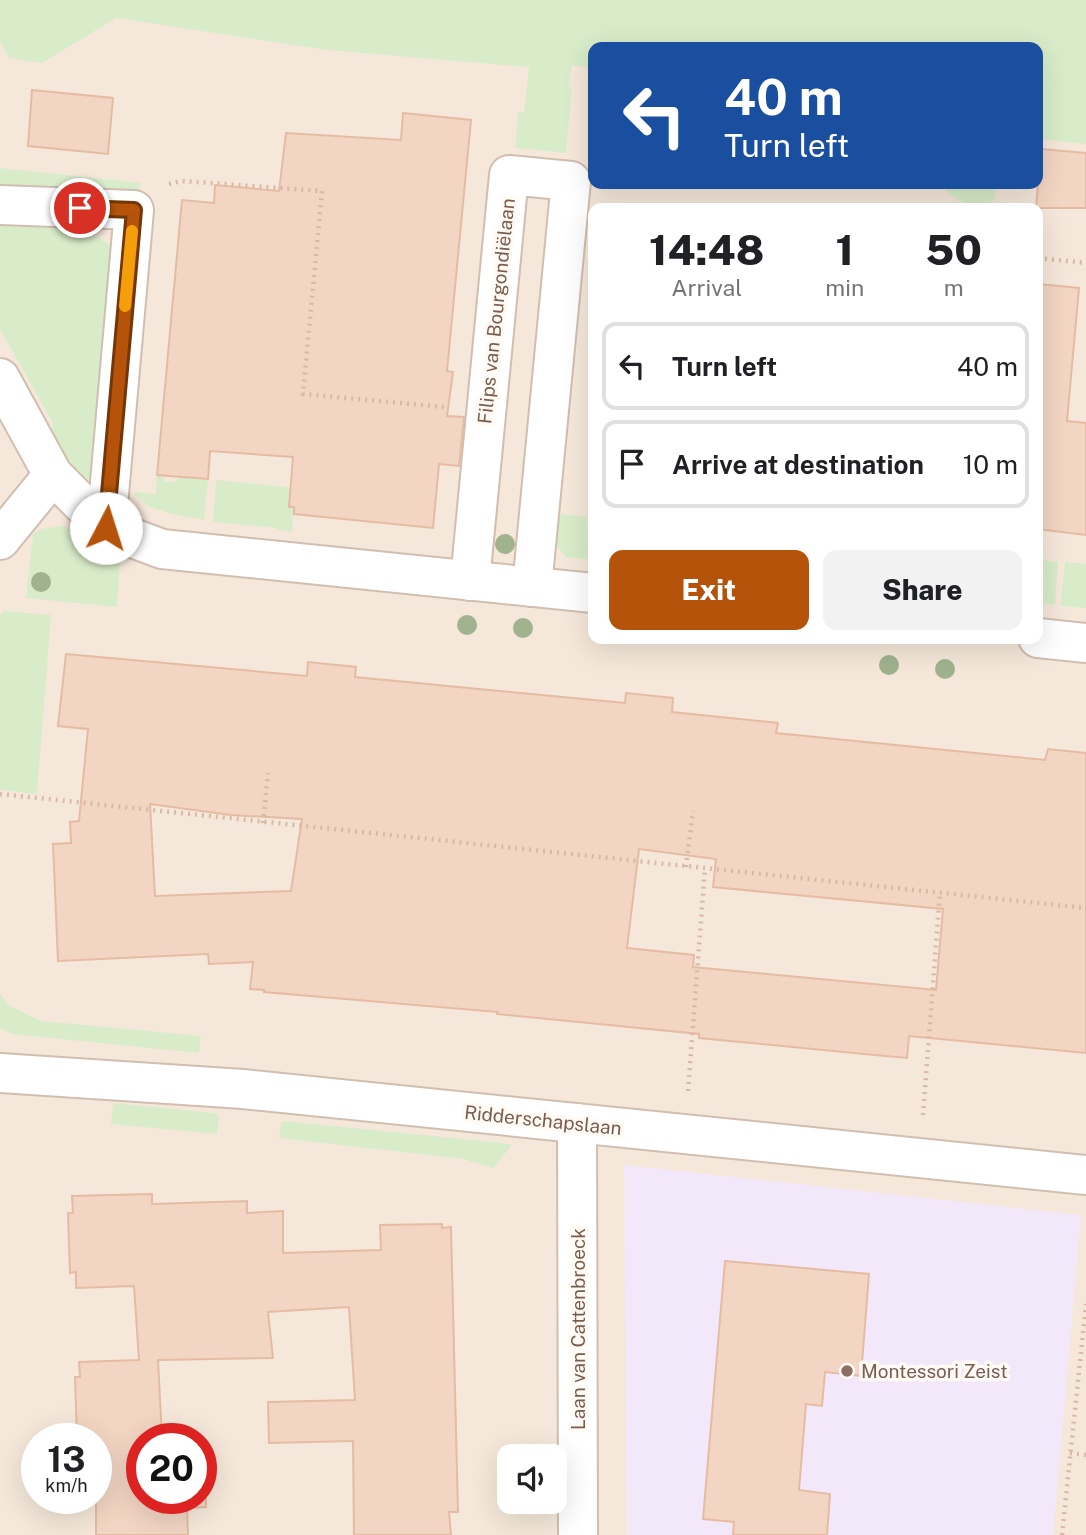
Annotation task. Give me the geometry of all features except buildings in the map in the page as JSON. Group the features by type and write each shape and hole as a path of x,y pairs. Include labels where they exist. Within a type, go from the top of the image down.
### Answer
{"street":[{"name":"Filips van Bourgondiëlaan","path":"470,581 509,175 571,181 532,587"},
{"path":"0,205 134,210 106,528"},
{"path":"0,378 53,475 106,528 162,549 588,593"},
{"path":"0,540 53,475"},
{"path":"1043,639 1086,643"},
{"name":"Ridderschapslaan","path":"0,1073 243,1089 1086,1175"},
{"name":"Laan van Cattenbroeck","path":"577,1123 578,1535"}],"path":[{"path":"134,210 149,188 181,181 322,191 303,394 486,411"},
{"path":"1043,259 1086,263"},
{"path":"263,823 268,773"},
{"path":"0,794 1086,908"},
{"path":"686,867 693,811"},
{"path":"685,1134 705,869"},
{"path":"919,1157 940,892"},
{"path":"1062,1535 1086,1304"},
{"path":"1070,1453 1086,1455"}],"shaded area":[{"path":"0,0 588,47 588,189 1043,189 1043,63 1086,70 1086,1535 0,1535"},
{"name":"Montessori Zeist","path":"624,1165 1081,1215 1053,1535 627,1535"}],"green space":[{"path":"0,0 1086,0 1086,144 1043,140 1043,42 588,42 588,68 572,65 568,86 572,88 566,153 515,148 518,113 524,112 529,67 327,50 116,18 42,63 9,58 0,42"},
{"path":"0,168 140,183 140,199 0,186"},
{"path":"945,189 996,189 995,198 991,203 967,203"},
{"path":"0,223 86,230 109,244 116,254 96,485 86,487 50,434 53,423 0,329"},
{"path":"157,476 163,476 164,481 177,482 178,477 208,480 204,520 145,505 145,501 134,495 135,492 156,494"},
{"path":"216,480 295,488 290,507 294,507 292,532 213,522"},
{"path":"553,513 587,517 588,559 566,557 550,538"},
{"path":"61,526 120,559 117,607 26,598 33,534 41,529"},
{"path":"1043,560 1058,562 1055,605 1043,604"},
{"path":"1065,562 1086,564 1086,608 1061,606"},
{"path":"3,611 51,615 37,794 0,790 0,616"},
{"path":"0,994 10,1006 41,1021 201,1036 199,1053 12,1034 0,1028"},
{"path":"113,1103 214,1113 219,1116 217,1134 111,1124"},
{"path":"283,1121 512,1145 493,1168 464,1159 279,1138"}],"slow traffic":[{"path":"125,306 132,231"}],"place":[{"name":"Montessori Zeist","path":"847,1371"}],"route":[{"path":"80,208 134,210 106,528"}]}
